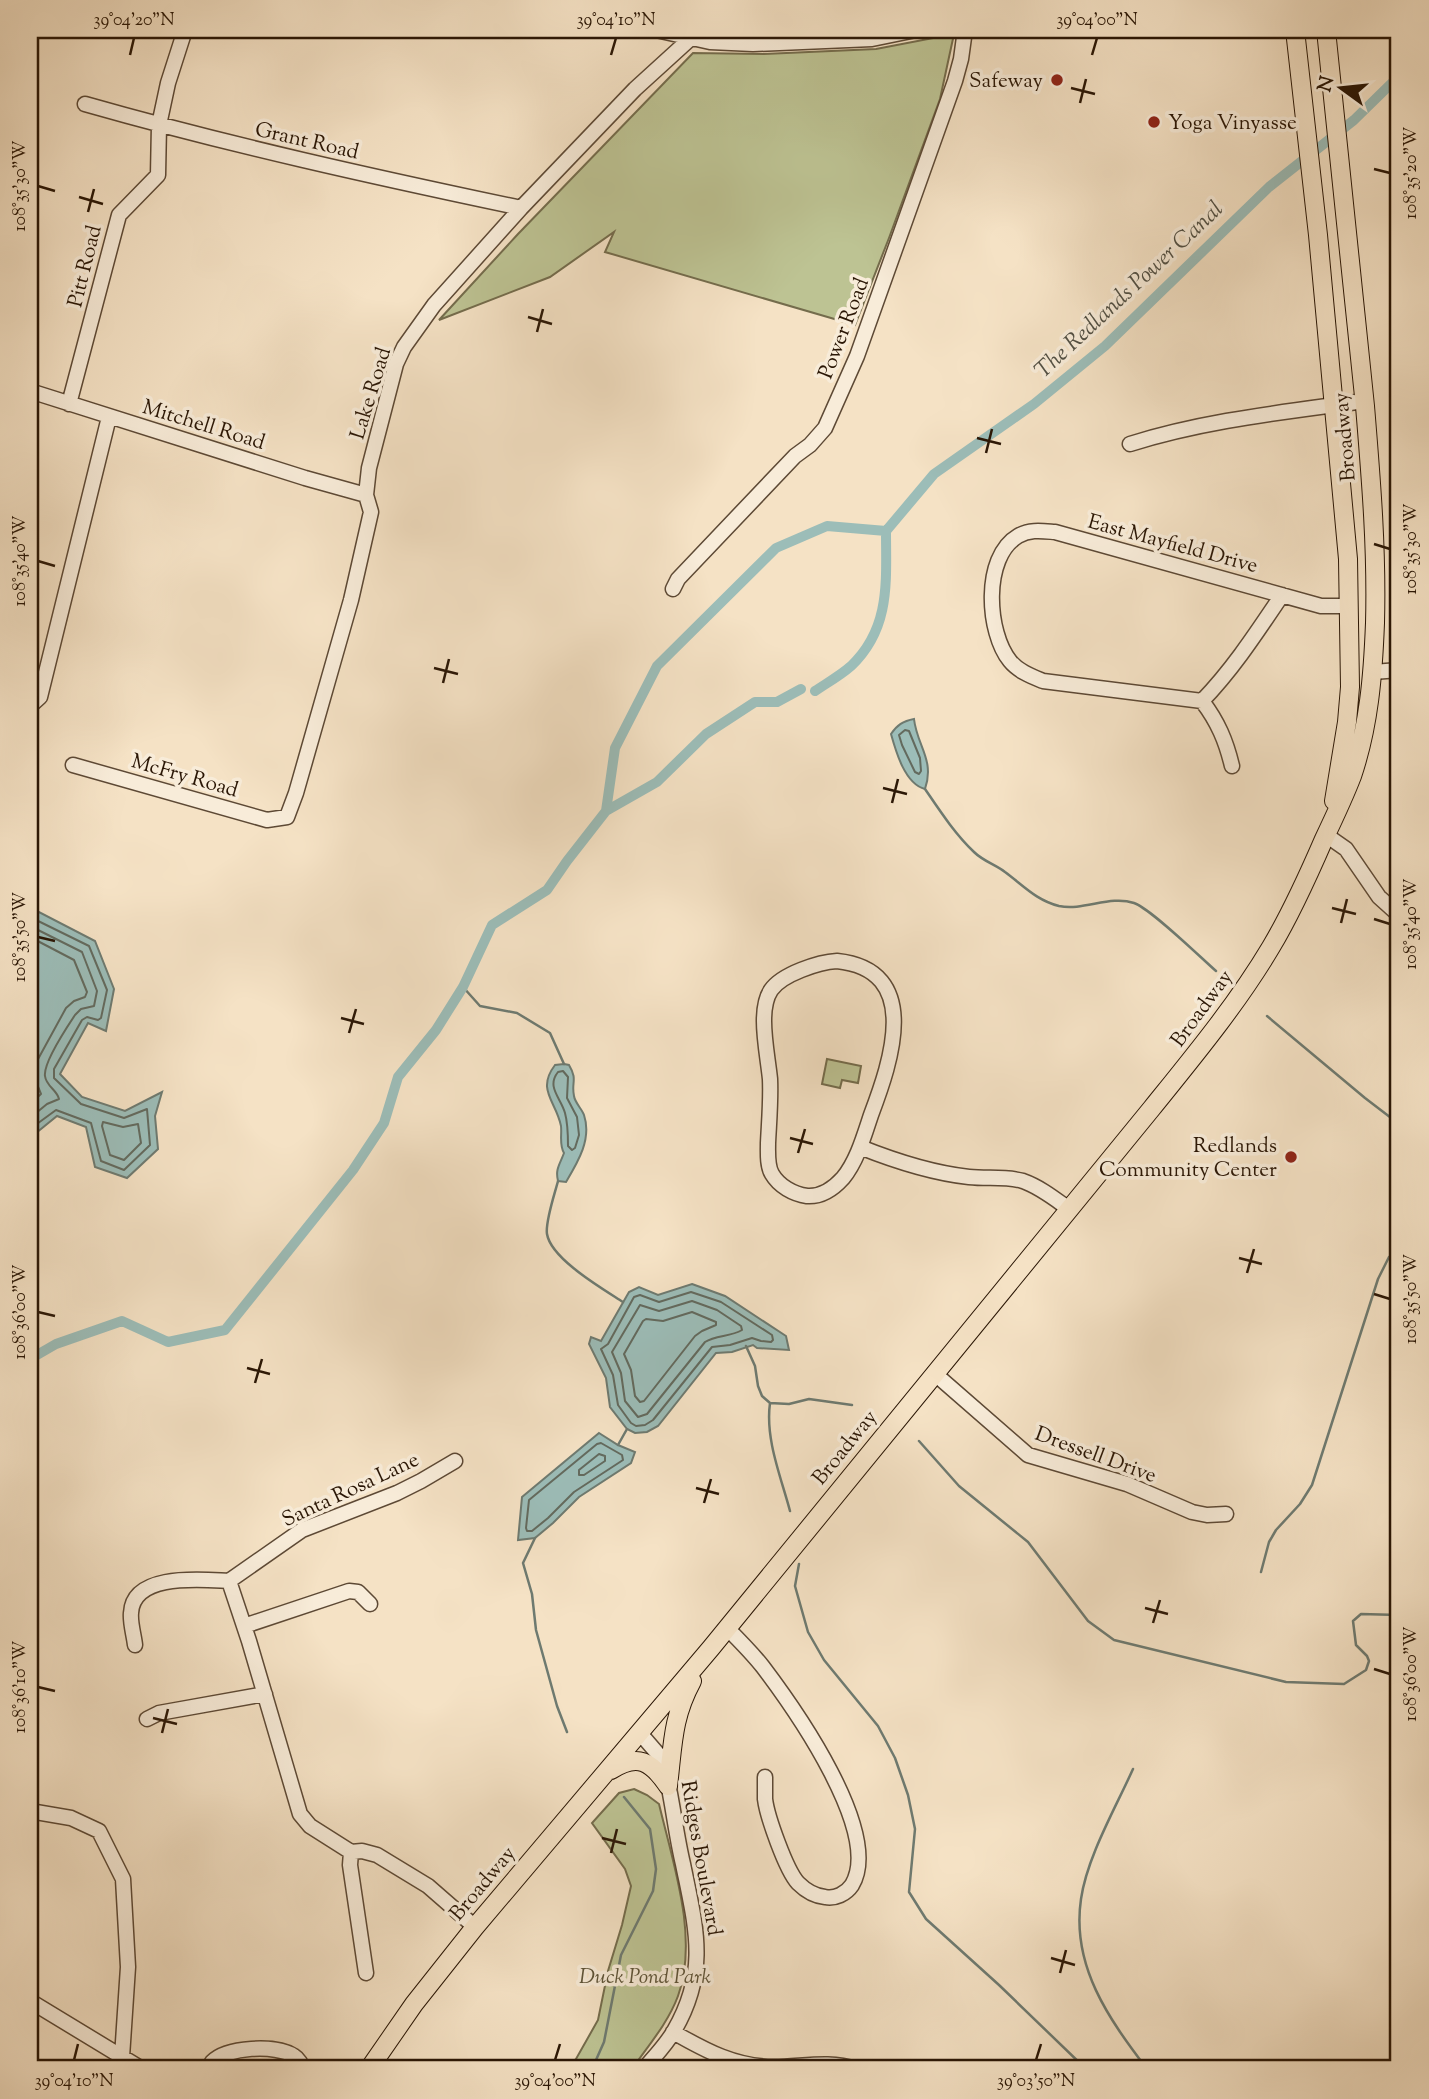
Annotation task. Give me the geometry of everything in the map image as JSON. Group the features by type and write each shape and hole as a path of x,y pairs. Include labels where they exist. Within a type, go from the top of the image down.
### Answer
{"main road":[{"name":"Broadway","path":"1296,30 1348,559 1350,687 1347,722 1326,835"},
{"name":"Broadway","path":"369,2069 414,2004 475,1927 727,1628 1169,1088 1247,983 1280,931 1301,890 1352,776 1362,740 1373,672 1376,568 1373,501 1326,30"},
{"path":"1349,606 1362,594 1368,576 1373,501"},
{"path":"668,1786 677,1712 710,1647"},
{"path":"597,1782 621,1764 635,1761 654,1767 668,1786"}],"street":[{"name":"Pitt Road","path":"69,404 119,215 158,175 159,125 168,83 185,30"},
{"path":"656,30 730,44 872,39 916,30"},
{"name":"Power Road","path":"673,589 678,579 825,428 857,356 944,113 960,66 965,30"},
{"name":"Lake Road","path":"286,817 296,793 351,600 371,512 366,495 369,468 396,364 404,347 434,305 521,208 635,89 691,38"},
{"name":"Grant Road","path":"85,104 317,164 521,208"},
{"name":"Mitchell Road","path":"30,391 366,495"},
{"path":"1130,444 1168,432 1254,416 1364,401"},
{"path":"30,706 40,698 109,417"},
{"name":"East Mayfield Drive","path":"1202,701 1043,681 1025,674 1011,663 1003,650 995,622 991,587 998,561 1006,545 1018,536 1036,530 1055,532 1321,606 1349,606"},
{"path":"1232,766 1226,741 1202,701 1225,678 1282,594"},
{"path":"1373,672 1399,670"},
{"name":"McFry Road","path":"73,765 267,820 286,817"},
{"path":"1326,835 1346,849 1379,897 1399,915"},
{"path":"824,962 850,962 872,971 888,990 894,1015 888,1069 860,1147 844,1177 829,1191 813,1196 787,1190 771,1173 768,1153 770,1083 764,1023 765,1005 772,989 790,976 824,962"},
{"path":"860,1147 893,1160 951,1173 1025,1182 1049,1194 1069,1209"},
{"name":"Dressell Drive","path":"934,1373 1028,1455 1127,1484 1192,1512 1207,1515 1226,1514"},
{"name":"Santa Rosa Lane","path":"229,1581 302,1530 397,1493 455,1461"},
{"path":"135,1645 130,1614 135,1600 146,1588 176,1580 229,1581 300,1814 310,1826 351,1852 362,1851 377,1855 428,1886 475,1927"},
{"path":"244,1626 349,1591 358,1592 370,1604"},
{"path":"727,1628 762,1665 806,1729 834,1777 858,1838 858,1869 852,1885 842,1894 831,1898 818,1896 797,1882 791,1873 770,1819 765,1800 765,1777"},
{"path":"148,1719 159,1713 265,1694"},
{"name":"Ridges Boulevard","path":"639,1732 658,1754 668,1786 694,1917 698,1953 692,1989 673,2032 644,2069"},
{"path":"30,1811 71,1818 99,1830 123,1879 128,1967 122,2057"},
{"path":"351,1852 350,1865 366,1973"},
{"path":"30,2001 142,2069"},
{"path":"673,2032 724,2059 752,2066 773,2068 834,2065 855,2069"},
{"path":"212,2069 212,2062 218,2056 252,2049 292,2054 300,2061 303,2069"}],"green space":[{"path":"954,34 940,99 855,325 605,252 614,232 550,277 439,320 693,53 764,54 876,49"},
{"path":"827,1059 861,1066 858,1083 842,1080 840,1088 822,1084"},
{"name":"Duck Pond Park","path":"634,1789 659,1804 682,1900 686,1950 684,1974 669,2016 632,2069 566,2069 576,2059 598,2020 631,1886 625,1869 592,1823 619,1793"}],"water":[{"path":"914,719 927,761 928,779 925,789 912,781 907,774 891,734 901,724"},
{"path":"30,910 37,911 95,941 114,989 106,1031 88,1023 60,1074 82,1097 125,1111 162,1092 155,1116 158,1149 127,1178 95,1167 86,1127 57,1116 30,1138"},
{"path":"555,1065 569,1065 573,1074 574,1096 586,1124 585,1141 566,1182 558,1181 557,1177 564,1153 561,1126 547,1089 547,1082"},
{"path":"692,1284 725,1296 786,1336 789,1350 757,1348 753,1345 732,1352 716,1353 658,1426 647,1432 635,1433 627,1429 610,1407 606,1378 589,1344 591,1337 601,1341 629,1292 639,1287 658,1295"},
{"path":"599,1433 635,1452 631,1463 579,1497 535,1538 518,1540 522,1497"}],"waterway":[{"name":"The Redlands Power Canal","path":"815,691 851,666 873,636 884,603 886,531 934,474 1034,404 1105,346 1269,187 1354,120 1399,76"},
{"name":"The Redlands Power Canal","path":"30,1359 56,1344 122,1321 168,1342 225,1330 353,1170 384,1123 398,1077 436,1030 463,987 492,925 547,890 606,811 615,748 657,666 776,548 827,526 886,531"},
{"name":"The Redlands Power Canal","path":"606,811 657,782 706,734 755,702 777,702 801,689"},
{"path":"925,789 954,830 974,852 1037,896 1068,907 1116,901 1134,903 1163,923 1216,971"},
{"path":"463,987 480,1006 517,1013 550,1033 564,1064"},
{"path":"1267,1016 1399,1124"},
{"path":"558,1181 547,1222 547,1234 551,1244 579,1272 623,1302"},
{"path":"1261,1572 1269,1542 1276,1530 1300,1504 1312,1485 1378,1279 1389,1257 1399,1250"},
{"path":"746,1346 755,1366 762,1396 770,1403 789,1404 809,1399 852,1405"},
{"path":"770,1403 772,1444 790,1511"},
{"path":"618,1445 627,1429"},
{"path":"919,1441 959,1486 1028,1542 1088,1621 1114,1640 1286,1682 1344,1684 1366,1670 1369,1661 1356,1645 1353,1621 1361,1614 1399,1615"},
{"path":"535,1538 523,1563 532,1594 536,1630 567,1732"},
{"path":"799,1564 795,1586 808,1632 824,1660 878,1726 895,1758 908,1795 915,1829 909,1892 926,1919 1086,2069"},
{"path":"1133,1769 1089,1866 1081,1899 1079,1923 1087,1969 1096,1990 1119,2031 1147,2069"},
{"path":"592,2069 604,2042 621,1955 653,1891 656,1869 650,1829 624,1797"}],"place":[{"name":"Safeway","path":"1057,80"},
{"name":"Yoga Vinyasse","path":"1154,122"},
{"name":"Redlands Community Center","path":"1291,1157"}]}
